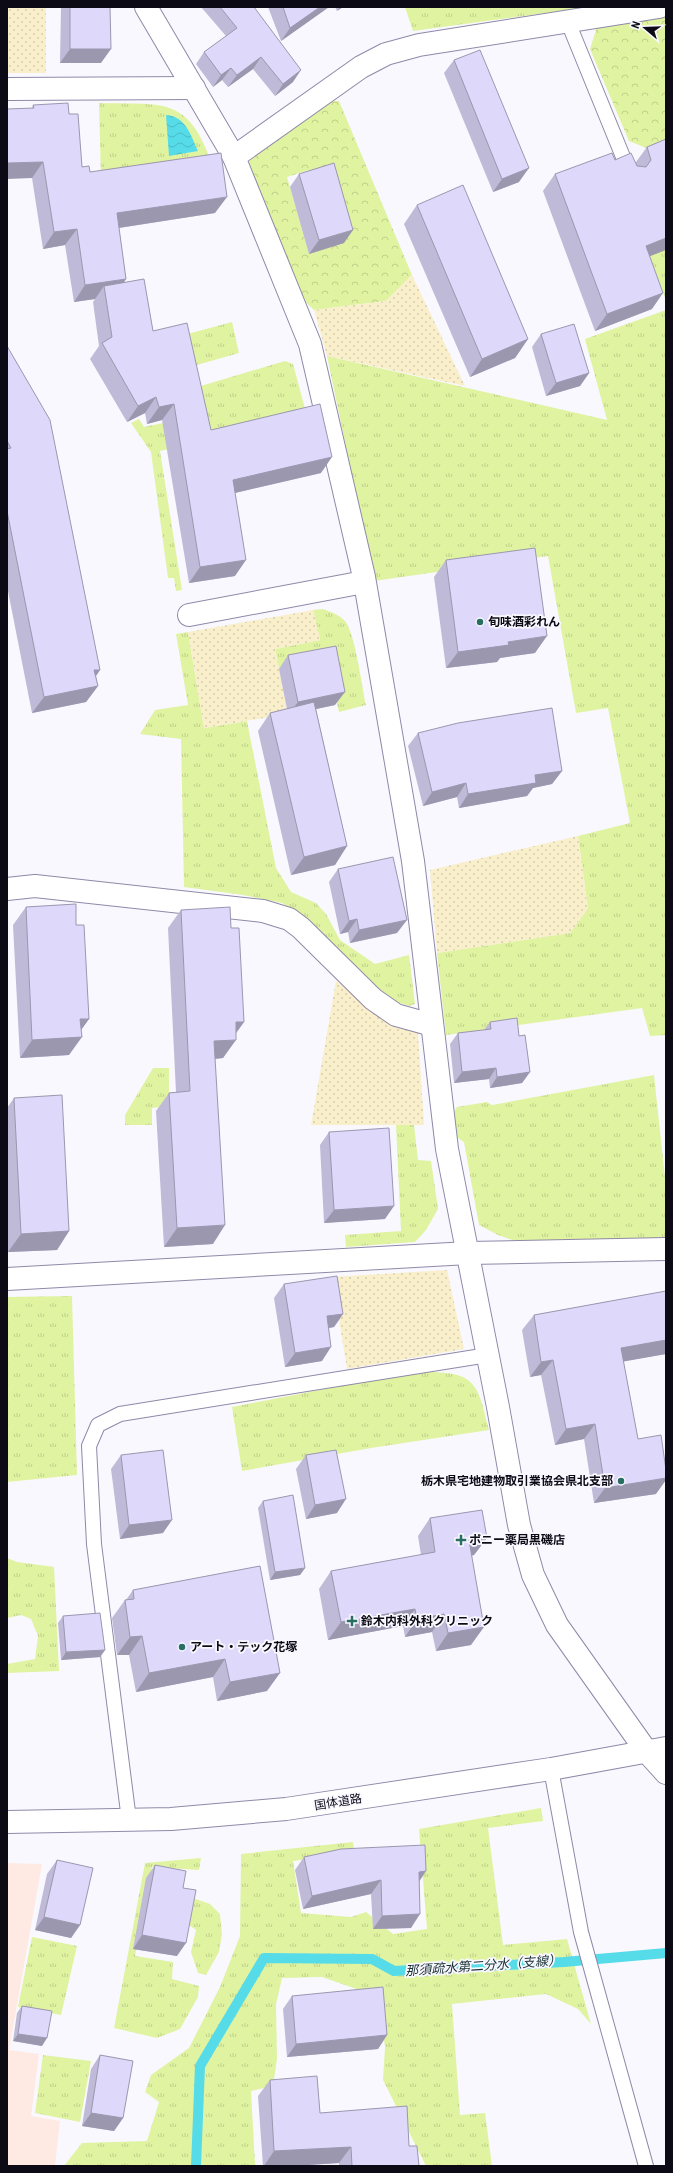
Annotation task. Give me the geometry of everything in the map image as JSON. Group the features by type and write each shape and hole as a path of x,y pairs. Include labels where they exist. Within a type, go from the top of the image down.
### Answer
{"street":[{"path":"146,7 234,157 310,344 364,582 413,861 447,1149 488,1355 519,1525 533,1575 557,1625 656,1750 666,1773"},
{"path":"234,157 361,67 386,54 419,45 659,7"},
{"path":"7,89 194,88"},
{"path":"189,615 364,582"},
{"path":"7,889 35,886 263,911 280,915 301,928 374,999 396,1015 432,1025"},
{"path":"7,1279 468,1253 666,1249"},
{"name":"国体道路","path":"7,1822 129,1820 286,1809 552,1769 656,1750"}],"lane":[{"path":"568,22 631,176"},
{"path":"129,1820 94,1544 90,1446 98,1425 120,1414 488,1355"},
{"path":"552,1769 581,1932 646,2166"}],"shaded area":[{"path":"7,1863 42,1864 9,2050 39,2054 31,2116 60,2121 55,2166 7,2166"}],"green space":[{"path":"405,7 590,7 413,31"},
{"path":"666,11 666,156 629,141 590,49 599,20"},
{"path":"332,101 339,101 412,275 386,301 314,310 300,297 247,165 257,150","holes":["309,170 312,180 309,253 287,177"]},
{"path":"99,103 157,105 170,108 183,115 193,126 203,142 212,164 101,179"},
{"path":"627,198 666,242 666,300"},
{"path":"666,310 666,1035 650,1036 642,1008 446,1035 437,953 570,933 588,908 578,836 630,823 608,708 576,713 548,556 374,581 327,356 607,420 585,339"},
{"path":"232,322 239,353 190,367 180,336"},
{"path":"285,361 293,364 307,416 160,451 182,590 176,591 174,578 168,578 151,452 131,423 139,419 144,427 192,417 194,388"},
{"path":"323,609 340,617 349,627 355,648 366,705 339,712 326,659 279,669 275,649 320,640 313,610"},
{"path":"188,632 204,728 247,721 276,868 291,892 316,903 326,914 340,940 375,964 409,955 415,1004 409,1006 390,1000 298,913 282,903 243,895 184,887 181,739 140,734 155,710 188,705 176,634"},
{"path":"153,1068 169,1068 169,1106 152,1108 152,1125 125,1125 125,1115"},
{"path":"654,1075 666,1187 666,1238 518,1242 498,1235 479,1225 464,1142 456,1135 452,1126 454,1111 457,1107 487,1102 492,1105"},
{"path":"396,1125 414,1125 418,1160 431,1161 438,1209 426,1230 415,1242 346,1247 345,1235 401,1231"},
{"path":"72,1296 77,1475 7,1482 7,1297"},
{"path":"428,1372 457,1375 466,1379 473,1385 482,1403 489,1430 371,1448 242,1471 232,1407 345,1385"},
{"path":"7,1558 17,1562 54,1567 59,1671 7,1673 7,1664 35,1659 38,1636 31,1619 21,1615 7,1618"},
{"path":"541,1808 543,1821 488,1828 503,1945 567,1939 591,2024 578,2009 546,1994 452,2004 460,2115 485,2113 492,2166 426,2166 383,2080 385,2047 379,2001 368,1993 322,1977 282,1978 276,2004 277,2059 273,2086 251,2091 255,2164 257,2166 64,2166 82,2143 147,2141 159,2102 145,2092 151,2075 189,2048 220,1987 240,1936 241,1854 353,1842 354,1852 342,1855 293,1861 301,1913 351,1917 366,1912 393,1934 427,1929 419,1829"},
{"path":"201,1858 199,1870 152,1867 135,1956 173,1962 172,1979 199,1986 198,1997 180,2029 157,2038 114,2028 145,1863"},
{"path":"193,1898 210,1904 220,1914 222,1934 219,1952 206,1975 198,1973 191,1952 196,1930 189,1925"},
{"path":"32,1937 77,1946 61,2015 18,2007"},
{"path":"43,2055 91,2061 80,2122 35,2113"}],"sand":[{"path":"7,7 46,7 46,73 7,73"},
{"path":"412,275 465,386 327,356 314,310 386,301"},
{"path":"313,610 320,640 275,649 288,714 204,728 188,632"},
{"path":"578,836 588,908 570,933 437,953 430,870"},
{"path":"336,981 395,1025 418,1033 424,1125 311,1125"},
{"path":"447,1270 464,1349 347,1369 332,1277"}],"water":[{"path":"166,115 173,116 183,123 190,133 198,151 169,156"}],"building":[{"path":"70,7 110,7 111,49 70,49"},
{"path":"220,7 254,7 301,70 283,84 261,57 237,75 231,68 221,75 204,52 237,28"},
{"path":"283,7 320,7 290,28"},
{"path":"480,50 529,168 502,179 454,60"},
{"path":"68,103 69,114 78,114 82,167 89,166 90,172 221,153 227,197 117,213 126,279 85,285 77,229 54,232 43,162 7,163 7,109 34,108 33,105"},
{"path":"666,139 666,238 646,246 663,293 607,314 555,174 612,153 615,160 631,153 637,166 646,167 651,160 647,147"},
{"path":"334,163 353,230 319,240 299,174"},
{"path":"463,185 528,339 482,359 417,205"},
{"path":"144,279 153,331 187,323 211,430 320,404 332,457 233,480 246,560 200,567 174,404 159,407 156,397 138,406 102,343 112,337 104,286"},
{"path":"574,324 589,373 556,383 541,334"},
{"path":"7,346 50,420 100,670 94,670 98,686 44,697 7,511 7,449 11,448 7,441"},
{"path":"535,548 547,636 508,642 509,645 458,652 446,560"},
{"path":"336,646 345,692 298,702 288,655"},
{"path":"314,702 347,846 304,857 270,713"},
{"path":"552,708 562,771 535,775 536,783 468,794 466,783 432,792 418,733 458,723"},
{"path":"393,857 407,920 359,930 357,919 349,921 338,869"},
{"path":"76,904 76,925 84,925 89,1019 80,1019 82,1037 32,1040 26,907"},
{"path":"230,907 231,928 239,928 244,1022 236,1022 236,1040 214,1041 225,1225 177,1228 169,1093 190,1091 181,910"},
{"path":"517,1018 519,1036 525,1035 530,1072 497,1077 496,1068 462,1072 458,1033 491,1029 490,1022"},
{"path":"62,1095 69,1231 21,1234 14,1098"},
{"path":"389,1128 394,1206 334,1210 329,1132"},
{"path":"337,1276 343,1314 327,1316 331,1347 295,1353 284,1284"},
{"path":"666,1291 666,1340 621,1348 638,1439 661,1435 666,1478 605,1488 595,1424 566,1429 553,1360 541,1362 534,1315"},
{"path":"163,1450 172,1520 129,1525 121,1455"},
{"path":"336,1450 346,1499 315,1505 306,1455"},
{"path":"293,1495 305,1568 275,1572 263,1501"},
{"path":"482,1510 487,1538 469,1540 484,1627 448,1633 444,1614 417,1619 415,1609 341,1622 331,1571 435,1552 430,1518"},
{"path":"260,1566 280,1673 230,1682 225,1659 149,1673 142,1636 130,1637 125,1600 134,1599 133,1590"},
{"path":"100,1613 105,1650 66,1652 63,1616"},
{"path":"425,1845 426,1871 419,1872 420,1914 382,1916 381,1880 312,1896 304,1857 341,1849"},
{"path":"57,1860 93,1868 80,1925 44,1917"},
{"path":"155,1865 186,1871 183,1888 196,1890 186,1943 142,1935"},
{"path":"383,1987 387,2035 296,2044 292,1996"},
{"path":"22,2006 52,2011 47,2038 18,2034"},
{"path":"100,2055 133,2061 123,2118 91,2113"},
{"path":"317,2076 320,2113 407,2106 409,2146 417,2146 419,2166 352,2166 351,2147 274,2151 270,2080"}],"waterway":[{"name":"那須疏水第二分水（支線）","path":"196,2166 200,2066 264,1958 372,1959 394,1971 564,1962 666,1953"}],"place":[{"name":"旬味酒彩れん","path":"480,622"},
{"name":"栃木県宅地建物取引業協会県北支部","path":"621,1481"},
{"name":"ポニー薬局黒磯店","path":"461,1540"},
{"name":"鈴木内科外科クリニック","path":"352,1621"},
{"name":"アート・テック花塚","path":"182,1647"}]}
